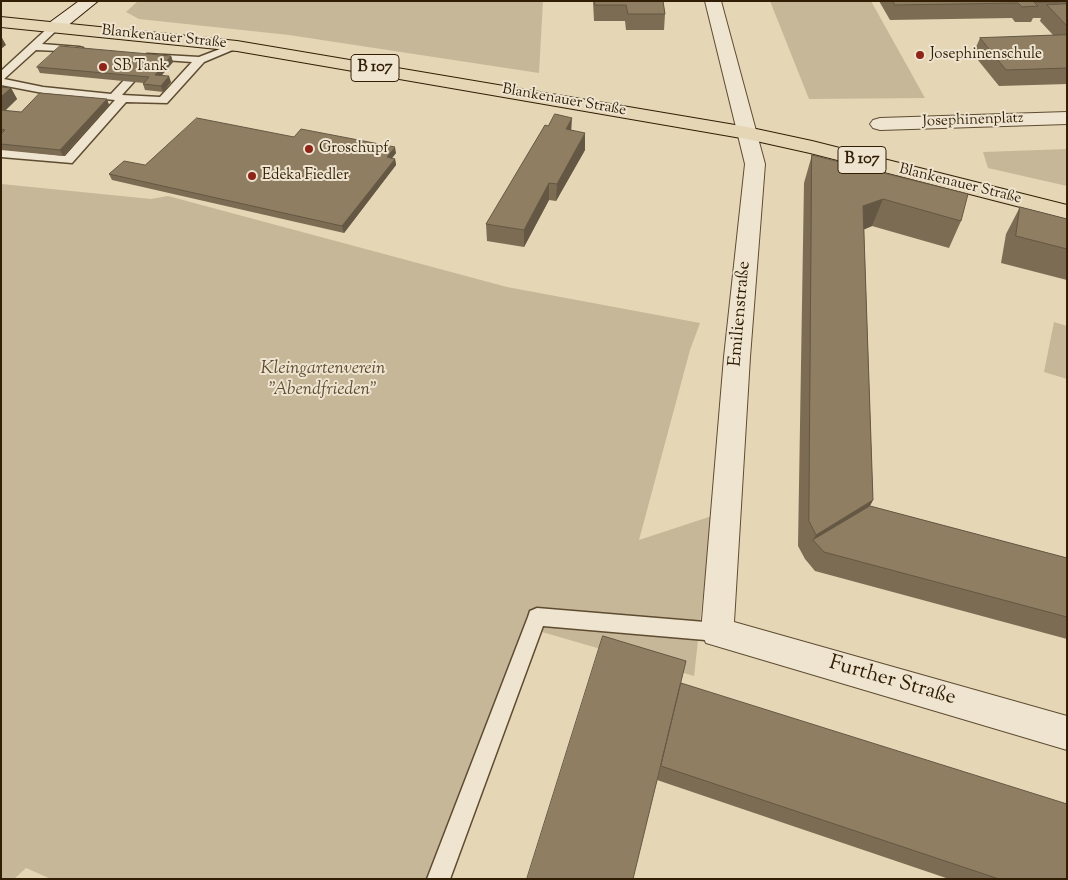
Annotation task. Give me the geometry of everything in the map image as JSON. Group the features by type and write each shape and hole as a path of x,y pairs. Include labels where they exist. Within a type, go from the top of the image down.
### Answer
{"main road":[{"name":"Blankenauer Straße","path":"1,22 237,46 747,133 812,147 1067,212"}],"street":[{"path":"55,27 90,1"},
{"name":"Emilienstraße","path":"713,1 755,164 737,357 716,632"},
{"name":"Josephinenplatz","path":"880,124 1067,118"},
{"name":"Further Straße","path":"716,632 1067,732"}],"lane":[{"path":"1,77 55,27"},
{"path":"1,82 40,94 119,97 164,102 200,60 237,46"},
{"path":"34,47 88,51"},
{"name":"Blankenauer Straße","path":"1,153 68,160 119,97 148,56 200,60"},
{"path":"438,879 537,618 716,632"}],"green space":[{"path":"138,1 543,1 539,73 289,35 139,19 126,12"},
{"path":"770,1 871,1 925,98 809,99"},
{"path":"1067,149 1067,186 988,168 983,152"},
{"name":"Kleingartenverein \"Abendfrieden\"","path":"1,184 151,199 168,196 507,287 700,323 690,350 639,540 712,516 694,676 542,632 451,879 51,879 26,868 14,879 1,879"},
{"path":"1054,322 1067,326 1067,379 1044,372"}],"building":[{"path":"595,1 663,1 665,14 628,14 626,5 595,5"},
{"path":"893,1 1059,2 1034,2 1038,6 1022,7 1018,3 895,5"},
{"path":"1067,4 1067,26 1047,5"},
{"path":"1067,35 1067,68 1006,70 980,38"},
{"path":"60,46 171,56 155,75 169,76 161,86 143,84 149,77 37,67"},
{"path":"1,87 11,88 1,97"},
{"path":"40,93 107,99 60,150 1,144 1,134 5,130 1,129 1,110 21,112"},
{"path":"555,114 572,118 566,129 585,133 557,184 549,183 524,230 486,224 545,125 548,126"},
{"name":"Edeka Fiedler","path":"197,118 294,137 301,129 395,147 387,157 395,159 342,226 109,174 124,161 145,165"},
{"path":"812,155 968,194 961,221 883,199 863,206 873,500 816,535 809,521"},
{"path":"1020,207 1067,219 1067,249 1016,236"},
{"path":"870,506 1067,558 1067,617 824,552 813,540"},
{"path":"603,636 686,661 633,879 527,879"},
{"path":"681,683 1067,804 1067,879 999,879 661,766"}],"place":[{"name":"Josephinenschule","path":"920,55"},
{"name":"SB Tank","path":"103,67"},
{"name":"Groschupf","path":"309,149"},
{"name":"Edeka Fiedler","path":"252,176"}]}
